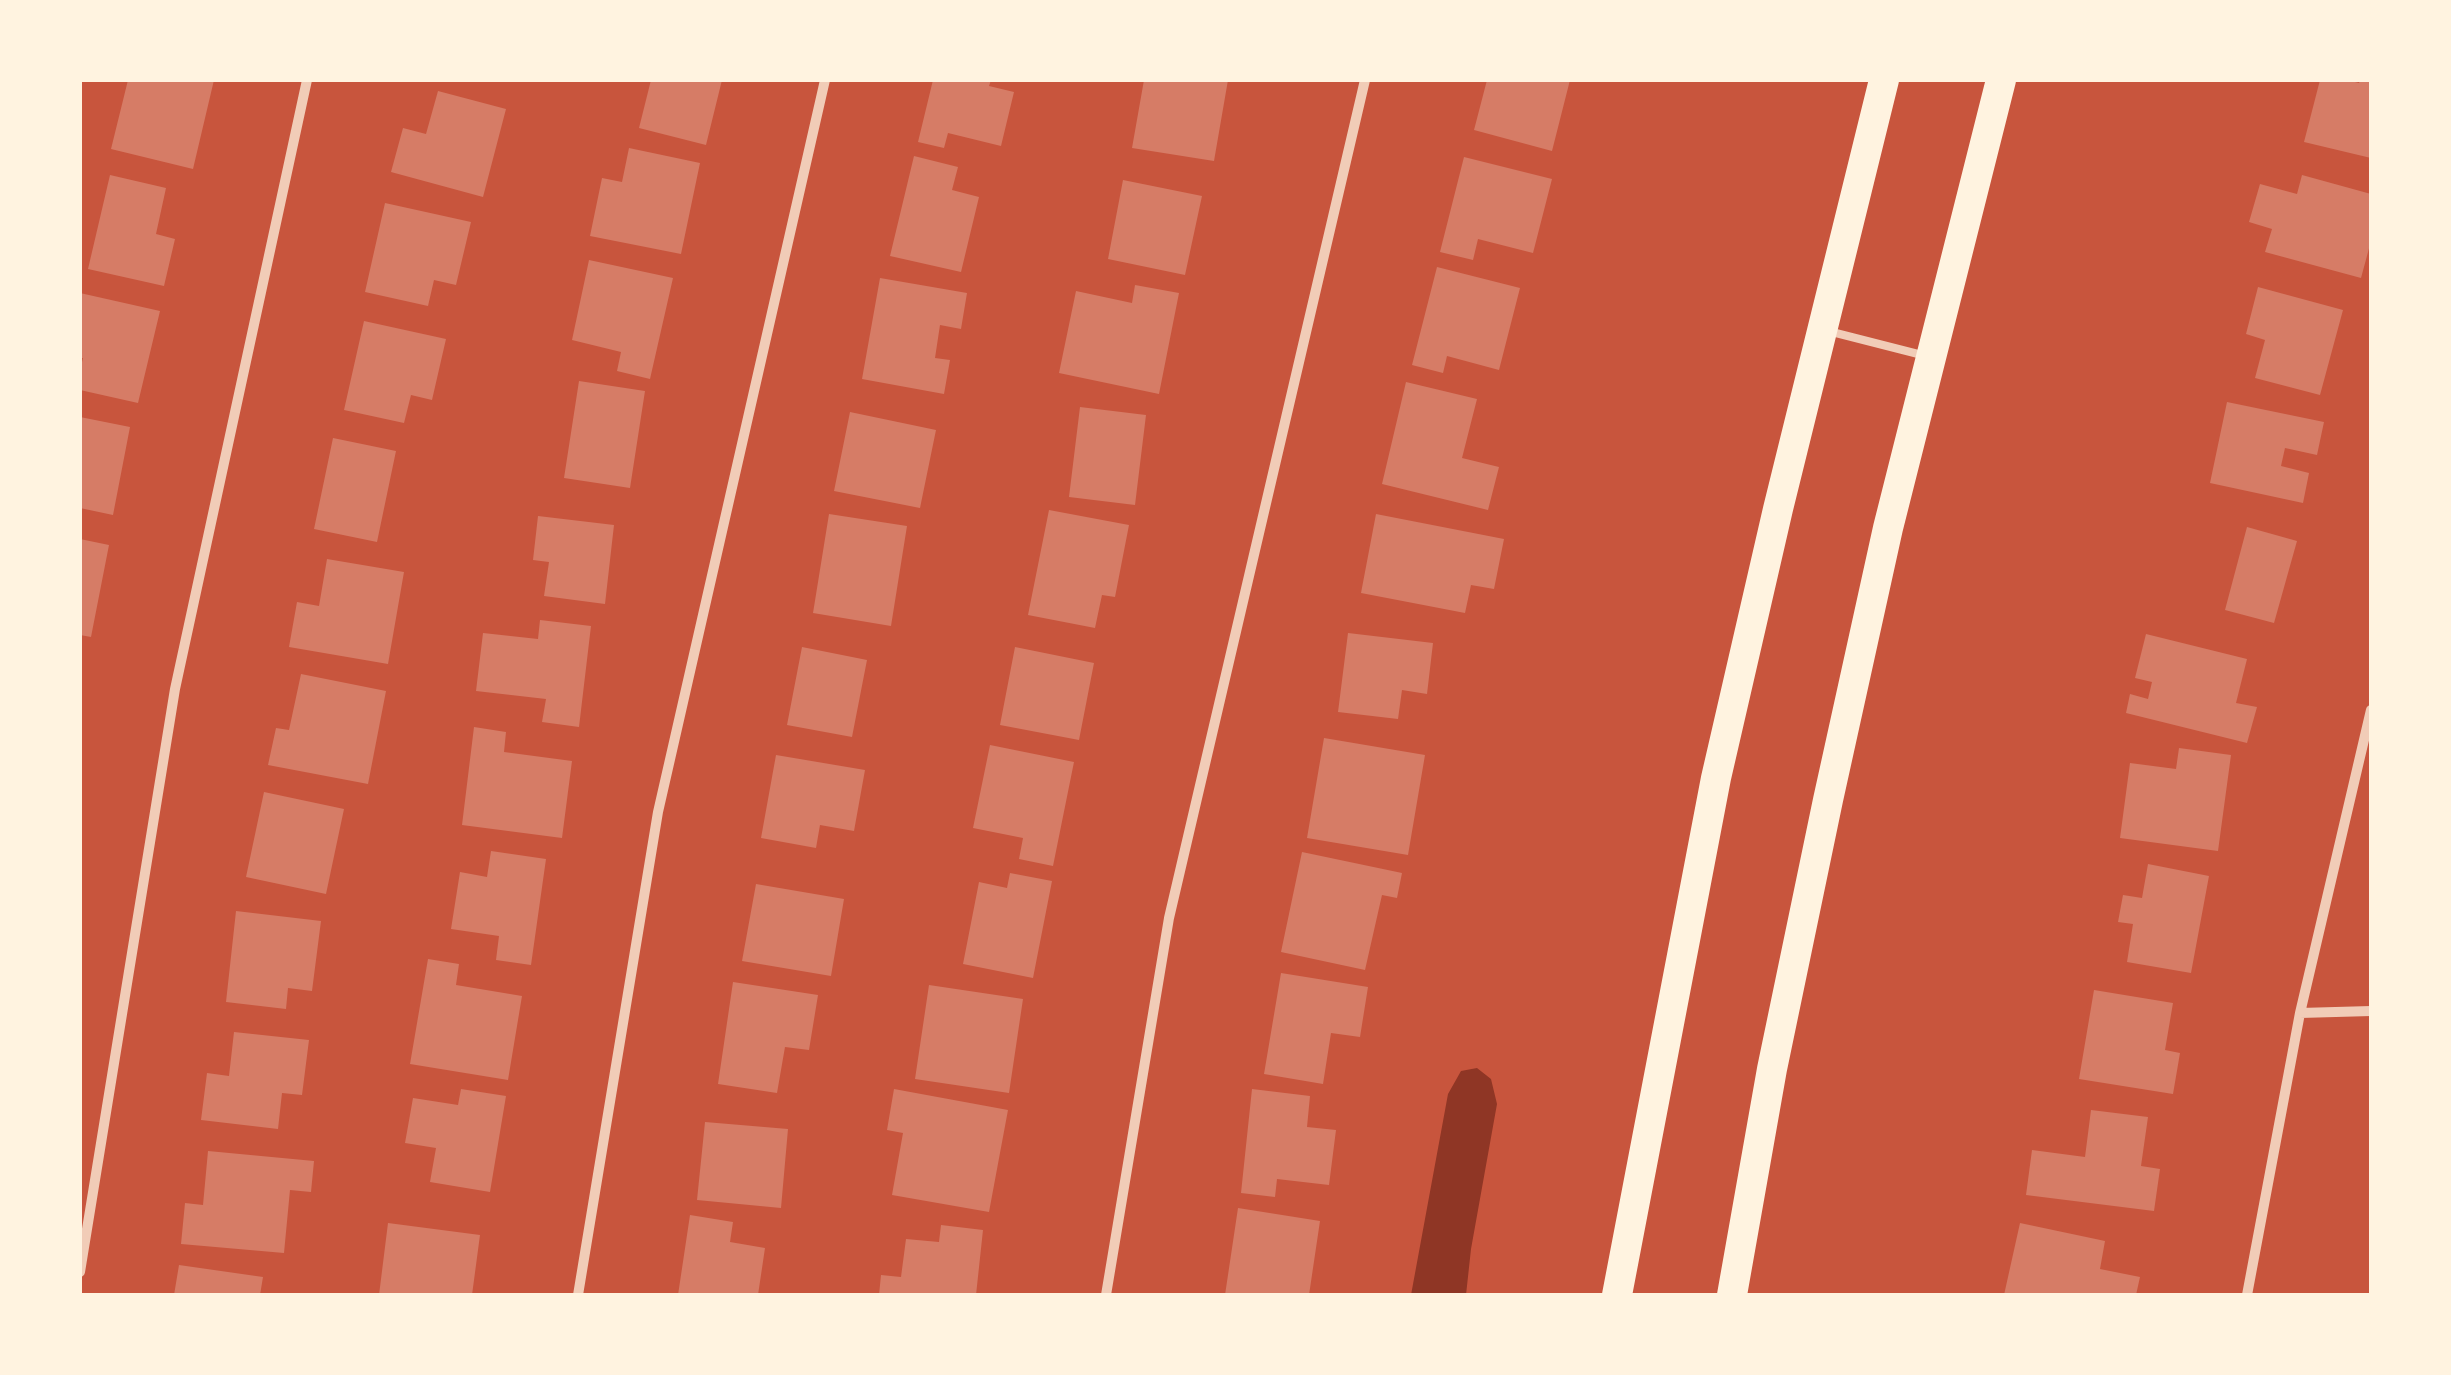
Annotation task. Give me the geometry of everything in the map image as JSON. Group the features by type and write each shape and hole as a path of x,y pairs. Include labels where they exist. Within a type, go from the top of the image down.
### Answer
{"highway":[{"path":"1617,1295 1716,778 1884,80"},
{"path":"1732,1295 1772,1069 1888,528 2001,80"}],"street":[{"path":"80,1272 176,689 306,80"},
{"path":"578,1295 658,812 826,80"},
{"path":"1106,1295 1169,918 1365,80"},
{"path":"2248,1295 2300,1013 2371,710"},
{"path":"2300,1013 2371,1010"}],"lane":[{"path":"1821,330 1930,358"}],"shaded area":[{"path":"1477,1068 1491,1079 1497,1104 1466,1295 1411,1295 1448,1094 1461,1071"}],"building":[{"path":"128,80 214,80 193,169 111,149"},
{"path":"651,80 722,80 706,145 639,128"},
{"path":"933,80 991,80 989,86 1014,92 1001,146 948,133 944,148 918,142"},
{"path":"1144,80 1228,80 1214,161 1132,148"},
{"path":"1487,80 1570,80 1552,151 1474,130"},
{"path":"2320,80 2371,80 2371,158 2304,142"},
{"path":"438,91 506,109 483,197 391,172 403,128 426,134"},
{"path":"629,148 700,163 681,254 590,236 602,178 622,182"},
{"path":"914,156 958,167 952,190 979,197 961,272 890,256"},
{"path":"1464,157 1552,179 1533,253 1478,239 1473,260 1440,252"},
{"path":"110,175 166,188 156,234 175,239 164,286 88,269"},
{"path":"2302,175 2371,194 2371,241 2361,278 2265,252 2272,229 2249,222 2260,184 2297,194"},
{"path":"1123,180 1202,196 1185,275 1108,259"},
{"path":"385,203 471,222 456,285 434,280 428,306 365,292"},
{"path":"589,260 673,278 650,379 617,371 621,352 572,340"},
{"path":"1437,267 1520,288 1499,370 1447,356 1443,373 1412,365"},
{"path":"880,278 967,293 961,329 940,325 935,358 950,360 944,394 862,379"},
{"path":"1135,285 1179,293 1159,394 1059,373 1076,291 1132,303"},
{"path":"2258,287 2343,310 2320,395 2255,378 2265,340 2246,334"},
{"path":"80,293 160,311 138,403 80,390"},
{"path":"364,321 446,339 432,400 411,395 404,423 344,410"},
{"path":"579,381 645,391 630,488 564,478"},
{"path":"1406,382 1477,399 1462,458 1499,467 1488,510 1382,484"},
{"path":"2227,402 2324,422 2317,455 2285,448 2281,466 2309,473 2303,503 2210,483"},
{"path":"1080,407 1146,415 1135,505 1069,497"},
{"path":"850,412 936,430 920,508 834,491"},
{"path":"80,417 130,427 113,515 80,508"},
{"path":"333,438 396,451 377,542 314,529"},
{"path":"1049,510 1129,525 1115,597 1102,595 1095,628 1028,615"},
{"path":"829,514 907,526 891,626 813,613"},
{"path":"1376,514 1504,539 1494,589 1471,585 1465,613 1361,593"},
{"path":"538,516 614,525 605,604 544,596 549,562 533,560"},
{"path":"2247,527 2297,541 2274,623 2225,610"},
{"path":"80,539 109,545 91,637 80,635"},
{"path":"327,559 404,572 388,664 289,647 297,602 319,606"},
{"path":"540,620 591,626 579,727 542,722 546,699 476,691 483,633 538,639"},
{"path":"1348,633 1433,643 1427,694 1402,690 1398,719 1338,712"},
{"path":"2146,634 2247,659 2236,703 2257,707 2247,743 2126,713 2130,694 2148,699 2152,682 2135,678"},
{"path":"802,647 867,660 852,737 787,725"},
{"path":"1015,647 1094,663 1079,740 1000,725"},
{"path":"301,674 386,691 368,784 268,765 276,728 289,730"},
{"path":"474,727 506,732 504,752 572,761 562,838 462,825"},
{"path":"1324,738 1425,755 1408,855 1307,838"},
{"path":"990,745 1074,762 1053,866 1019,859 1023,838 973,828"},
{"path":"2179,748 2231,755 2218,851 2120,838 2130,763 2176,769"},
{"path":"776,755 865,770 854,831 820,825 816,848 761,838"},
{"path":"264,792 344,809 326,894 246,877"},
{"path":"491,851 546,859 531,965 496,960 499,936 451,929 460,872 487,877"},
{"path":"1302,852 1402,873 1397,898 1382,895 1365,970 1281,952"},
{"path":"2148,864 2209,876 2191,973 2127,962 2133,924 2118,922 2123,895 2142,898"},
{"path":"1010,873 1052,881 1033,978 963,964 979,882 1007,888"},
{"path":"756,884 844,899 831,976 742,961"},
{"path":"236,911 321,921 312,991 288,988 286,1009 226,1002"},
{"path":"428,959 459,964 456,985 522,996 508,1080 410,1064"},
{"path":"1281,973 1368,987 1360,1037 1331,1033 1323,1084 1264,1074"},
{"path":"733,982 818,995 809,1050 785,1047 777,1093 718,1084"},
{"path":"929,985 1023,999 1009,1093 915,1079"},
{"path":"2094,990 2173,1003 2165,1050 2180,1053 2173,1094 2079,1079"},
{"path":"234,1032 309,1040 302,1095 282,1093 278,1129 201,1120 207,1073 229,1076"},
{"path":"461,1089 506,1096 490,1192 430,1182 436,1148 405,1143 413,1098 458,1105"},
{"path":"894,1089 1008,1110 989,1212 892,1195 903,1133 887,1130"},
{"path":"1252,1089 1310,1096 1307,1127 1336,1130 1329,1185 1277,1179 1275,1197 1241,1193"},
{"path":"2091,1110 2148,1117 2141,1166 2160,1169 2154,1211 2026,1195 2032,1150 2085,1157"},
{"path":"705,1122 788,1129 781,1208 697,1200"},
{"path":"208,1151 314,1161 311,1192 290,1190 284,1253 181,1244 185,1203 203,1205"},
{"path":"1238,1208 1320,1221 1309,1295 1225,1295"},
{"path":"690,1215 733,1222 730,1242 765,1248 758,1295 678,1295"},
{"path":"388,1223 480,1235 472,1295 379,1295"},
{"path":"2020,1223 2105,1241 2100,1269 2140,1277 2136,1295 2004,1295"},
{"path":"941,1225 983,1230 976,1295 879,1295 881,1275 901,1277 906,1239 939,1242"},
{"path":"179,1265 263,1277 260,1295 174,1295"}]}
